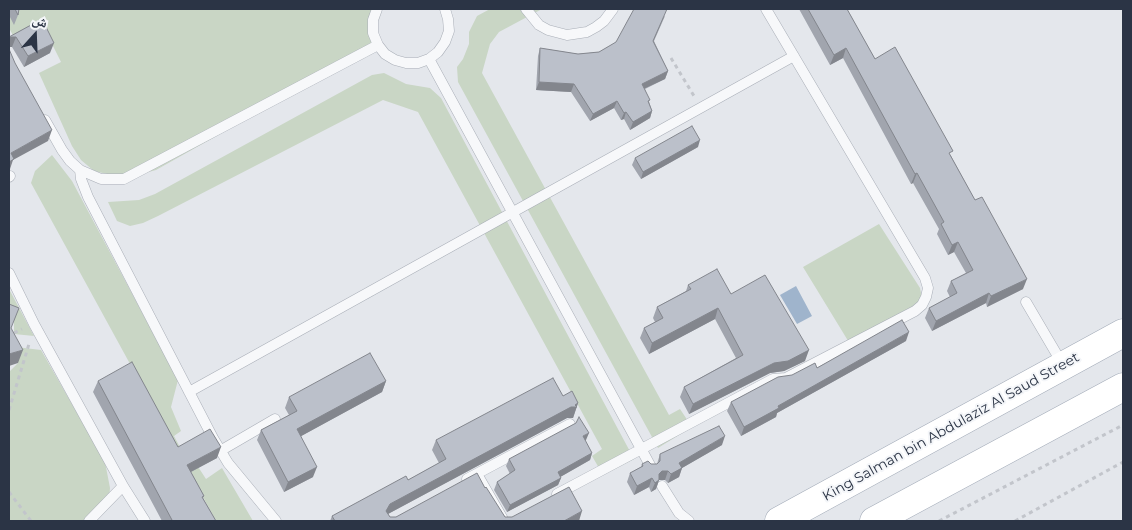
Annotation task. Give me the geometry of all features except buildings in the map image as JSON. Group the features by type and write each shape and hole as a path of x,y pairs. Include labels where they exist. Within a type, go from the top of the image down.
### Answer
{"main road":[{"name":"King Salman bin Abdulaziz Al Saud Street","path":"797,518 1123,333"},
{"path":"884,518 1123,387"}],"lane":[{"path":"376,9 373,20 373,33 385,54 401,61 418,63 429,59 438,52 447,36 449,31 445,9"},
{"path":"526,9 539,25 557,34 567,35 587,32 596,27 604,21 613,9"},
{"path":"547,500 773,379 786,378 915,311 926,297 928,288 925,278 766,9"},
{"path":"40,110 62,150 80,170 101,179 124,179 378,44"},
{"path":"188,392 794,56"},
{"path":"429,59 651,467"},
{"path":"80,170 84,188 220,451 276,521"},
{"path":"9,273 34,324 123,486 145,521"},
{"path":"1026,302 1063,366"},
{"path":"220,451 275,419"},
{"path":"461,482 570,424"},
{"path":"478,474 507,520"},
{"path":"89,521 123,486"},
{"path":"662,486 678,517 690,521"}],"path":[{"path":"671,58 700,107"},
{"path":"14,333 34,324"},
{"path":"9,410 34,324"},
{"path":"939,521 1123,425"},
{"path":"1015,521 1123,462"},
{"path":"9,492 31,521"}],"green space":[{"path":"9,9 379,9 373,40 361,55 156,170 134,176 116,176 94,171 81,160 72,146 39,73 61,62 48,36 16,41 9,28"},
{"path":"490,9 542,9 499,32 490,44 482,73 669,415 680,409 692,427 658,448 458,82 457,67 463,59 469,44 469,32 477,16"},
{"path":"384,73 406,84 430,88 441,98 634,459 603,475 592,456 602,449 418,112 383,100 143,223 130,226 117,221 108,202 139,200 155,194 372,75"},
{"path":"52,155 72,181 178,380 171,407 181,431 174,436 188,462 193,459 206,479 222,468 253,521 216,521 31,183 35,171"},
{"path":"879,224 920,288 922,298 914,314 850,344 803,267"},
{"path":"9,289 34,336 14,334 14,322 9,316"},
{"path":"16,347 41,350 105,462 110,488 109,500 94,521 9,521 9,372 18,363"}],"water":[{"path":"796,286 812,316 797,324 780,295"}]}
